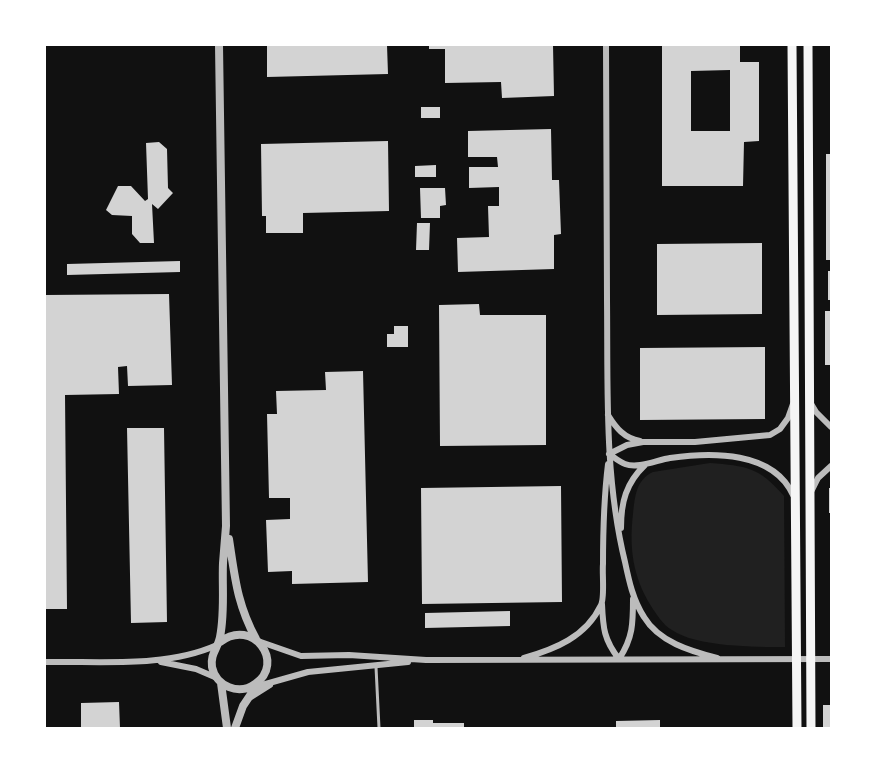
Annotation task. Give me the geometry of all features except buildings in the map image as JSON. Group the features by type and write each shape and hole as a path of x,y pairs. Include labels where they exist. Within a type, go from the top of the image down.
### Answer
{"main road":[{"path":"792,45 796,728"},
{"path":"808,45 811,728"}],"street":[{"path":"219,45 226,526 223,562 223,617 218,643 211,661 219,681 227,728"},
{"path":"606,45 609,454 614,508 633,598 633,628 628,646 619,659"},
{"path":"609,454 627,445 644,442 695,442 770,435 780,429 788,418 795,397"},
{"path":"809,400 816,412 831,427"},
{"path":"608,415 623,434 630,439 644,442"},
{"path":"609,454 625,465 635,466 670,458 702,455 742,458 765,466 780,475 789,486 795,500"},
{"path":"609,454 604,497 603,627 608,646 619,659"},
{"path":"620,544 621,510 625,493 632,479 647,463"},
{"path":"810,496 818,478 831,466"},
{"path":"226,526 237,595 244,617 266,653 267,661 264,675 243,706 235,728"},
{"path":"633,598 645,620 666,639 689,651 717,658"},
{"path":"514,661 566,643 583,630 602,604"},
{"path":"45,662 152,660 189,656 233,634 249,635 301,656 349,655 426,660 514,661 831,659"},
{"path":"152,660 184,666 237,690 308,672 426,660"},
{"path":"250,698 275,682"}],"lane":[{"path":"376,665 379,728"}],"shaded area":[{"path":"710,463 733,465 751,470 767,479 784,496 785,647 727,645 683,636 660,620 640,584 632,550 632,527 637,489 643,479 653,472"}]}
